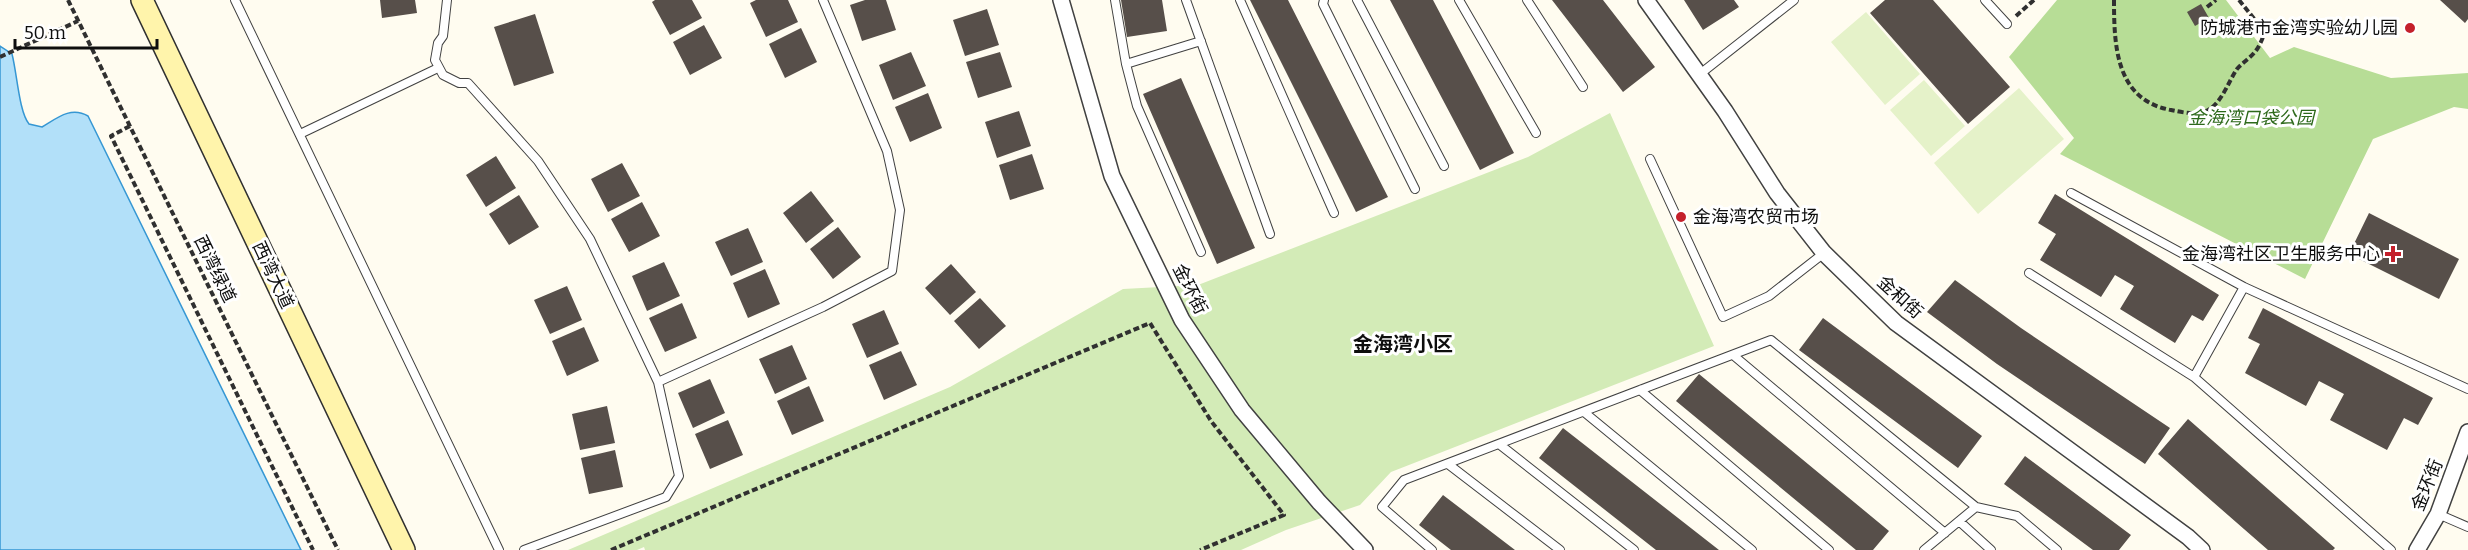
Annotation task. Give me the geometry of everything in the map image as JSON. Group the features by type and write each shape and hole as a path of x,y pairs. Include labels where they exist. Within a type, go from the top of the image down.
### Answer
{"main road":[{"name":"西湾大道","path":"142,0 404,550"}],"street":[{"name":"金环街","path":"1061,0 1112,176 1182,320 1242,410 1319,502 1365,550"},
{"name":"金和街","path":"1646,0 1700,74 1777,193 1824,253 1896,323 2188,537 2202,550"},
{"name":"金环街","path":"2417,550 2438,514 2468,432"}],"lane":[{"path":"235,0 498,550"},
{"path":"447,0 443,36 435,51 438,68 451,80 468,83 538,161 590,239 658,382 679,476 666,497 524,550"},
{"path":"658,382 823,307 892,271 900,210 887,150 823,0"},
{"path":"1115,0 1126,64 1137,106 1201,252"},
{"path":"1186,0 1270,234"},
{"path":"1240,0 1335,213"},
{"path":"1324,0 1323,4 1415,189"},
{"path":"1357,0 1444,166"},
{"path":"1459,0 1536,133"},
{"path":"1527,0 1583,87"},
{"path":"1700,74 1794,0"},
{"path":"1985,0 2007,24"},
{"path":"1126,64 1201,41"},
{"path":"300,134 438,68"},
{"path":"1650,159 1723,317 1769,296 1824,253"},
{"path":"2071,192 2244,287 2468,389"},
{"path":"2029,273 2194,377 2391,550"},
{"path":"2194,377 2244,287"},
{"path":"1432,550 1382,507 1404,480 1771,340 1976,507 2017,516 2057,550"},
{"path":"1733,355 1945,532"},
{"path":"1640,390 1829,550"},
{"path":"1584,412 1752,550"},
{"path":"1499,444 1634,550"},
{"path":"1448,464 1560,550"},
{"path":"1924,550 1976,507"},
{"path":"2438,514 2468,527"},
{"path":"1959,521 1991,550"}],"path":[{"name":"西湾绿道","path":"68,0 338,550"},
{"path":"2007,24 2034,0"},
{"path":"2114,0 2118,60 2126,81 2138,96 2158,108 2185,113 2205,112 2218,100 2239,67 2256,52 2263,37 2256,21 2239,0"},
{"path":"2207,7 2216,0"},
{"path":"0,57 78,21"},
{"path":"130,126 111,136 313,550"},
{"path":"611,550 1150,323 1211,421 1284,515 1200,550"}],"green space":[{"name":"金海湾口袋公园","path":"2057,0 2226,0 2270,58 2294,47 2391,78 2468,73 2468,109 2454,107 2373,139 2305,279 2060,154 2074,138 2009,57"},
{"path":"1866,12 1920,74 1885,105 1831,42"},
{"path":"1924,80 1965,126 1931,156 1890,110"},
{"path":"2019,88 2064,139 1978,214 1934,163"},
{"path":"1610,113 1714,346 1391,472 1360,505 1286,530 1241,550 645,550 644,547 637,550 568,550 950,387 1123,289 1198,285 1528,157"}],"water":[{"path":"0,46 12,54 21,102 29,124 42,127 59,117 76,112 88,116 301,550 0,550"}],"building":[{"path":"380,0 415,0 417,13 382,18"},
{"path":"655,0 692,0 702,18 670,35 652,2"},
{"path":"756,0 788,0 798,22 766,37 750,3"},
{"path":"865,0 886,0 896,30 862,41 850,5"},
{"path":"1121,0 1162,0 1167,31 1127,37"},
{"path":"1250,0 1288,0 1388,197 1356,212"},
{"path":"1390,0 1433,0 1514,153 1480,170"},
{"path":"1552,0 1603,0 1655,67 1623,92"},
{"path":"1684,0 1734,0 1739,7 1703,30"},
{"path":"1885,0 1933,0 2010,87 1968,124 1870,13"},
{"path":"2440,0 2468,0 2468,19 2465,23"},
{"path":"2201,4 2209,18 2195,26 2187,12"},
{"path":"987,9 999,45 965,56 953,20"},
{"path":"535,14 554,73 514,86 494,27"},
{"path":"704,25 722,58 690,75 673,42"},
{"path":"801,28 817,62 785,78 769,44"},
{"path":"911,52 926,86 893,100 879,65"},
{"path":"1000,52 1012,87 978,98 966,62"},
{"path":"1181,78 1255,248 1217,264 1143,94"},
{"path":"928,93 942,128 910,142 895,107"},
{"path":"1019,111 1031,146 997,158 985,122"},
{"path":"1032,154 1044,189 1010,200 999,165"},
{"path":"496,156 516,188 486,207 466,175"},
{"path":"622,163 640,196 608,212 591,179"},
{"path":"811,191 834,221 806,243 783,213"},
{"path":"2055,194 2219,295 2203,321 2192,315 2175,343 2120,309 2134,286 2115,275 2101,297 2040,260 2056,234 2038,223"},
{"path":"519,195 539,227 509,245 489,214"},
{"path":"642,202 660,236 629,252 611,219"},
{"path":"2369,213 2459,259 2439,299 2349,254"},
{"path":"838,227 861,257 833,279 810,249"},
{"path":"748,228 763,262 731,276 715,242"},
{"path":"664,262 680,296 647,311 632,276"},
{"path":"951,264 976,292 950,315 925,288"},
{"path":"765,269 780,304 748,318 733,283"},
{"path":"1955,280 2021,328 2170,428 2145,464 1997,364 1927,312"},
{"path":"567,286 582,320 550,334 534,300"},
{"path":"980,298 1006,326 979,349 954,321"},
{"path":"682,303 697,338 665,352 649,318"},
{"path":"2263,308 2433,398 2418,425 2404,418 2387,450 2330,420 2344,394 2319,381 2306,406 2245,373 2260,344 2248,338"},
{"path":"884,310 899,344 867,358 852,324"},
{"path":"1823,318 1982,436 1958,468 1799,350"},
{"path":"584,327 599,361 567,376 552,341"},
{"path":"792,345 807,379 775,394 759,359"},
{"path":"901,351 917,385 884,400 869,365"},
{"path":"1699,374 1889,531 1873,550 1856,550 1676,401"},
{"path":"710,379 725,413 693,428 678,393"},
{"path":"809,386 824,421 792,435 777,401"},
{"path":"607,406 615,443 580,450 572,414"},
{"path":"2188,419 2335,548 2333,550 2268,550 2158,454"},
{"path":"728,420 743,455 710,469 695,434"},
{"path":"1563,428 1719,550 1656,550 1539,458"},
{"path":"615,450 623,487 589,494 581,458"},
{"path":"2025,456 2131,535 2119,550 2093,550 2004,484"},
{"path":"1443,495 1515,550 1451,550 1419,525"}],"place":[{"name":"防城港市金湾实验幼儿园","path":"2410,28"},
{"name":"金海湾农贸市场","path":"1681,217"},
{"name":"金海湾社区卫生服务中心","path":"2393,254"}],"district":[{"name":"金海湾小区","path":"1403,344"}]}
